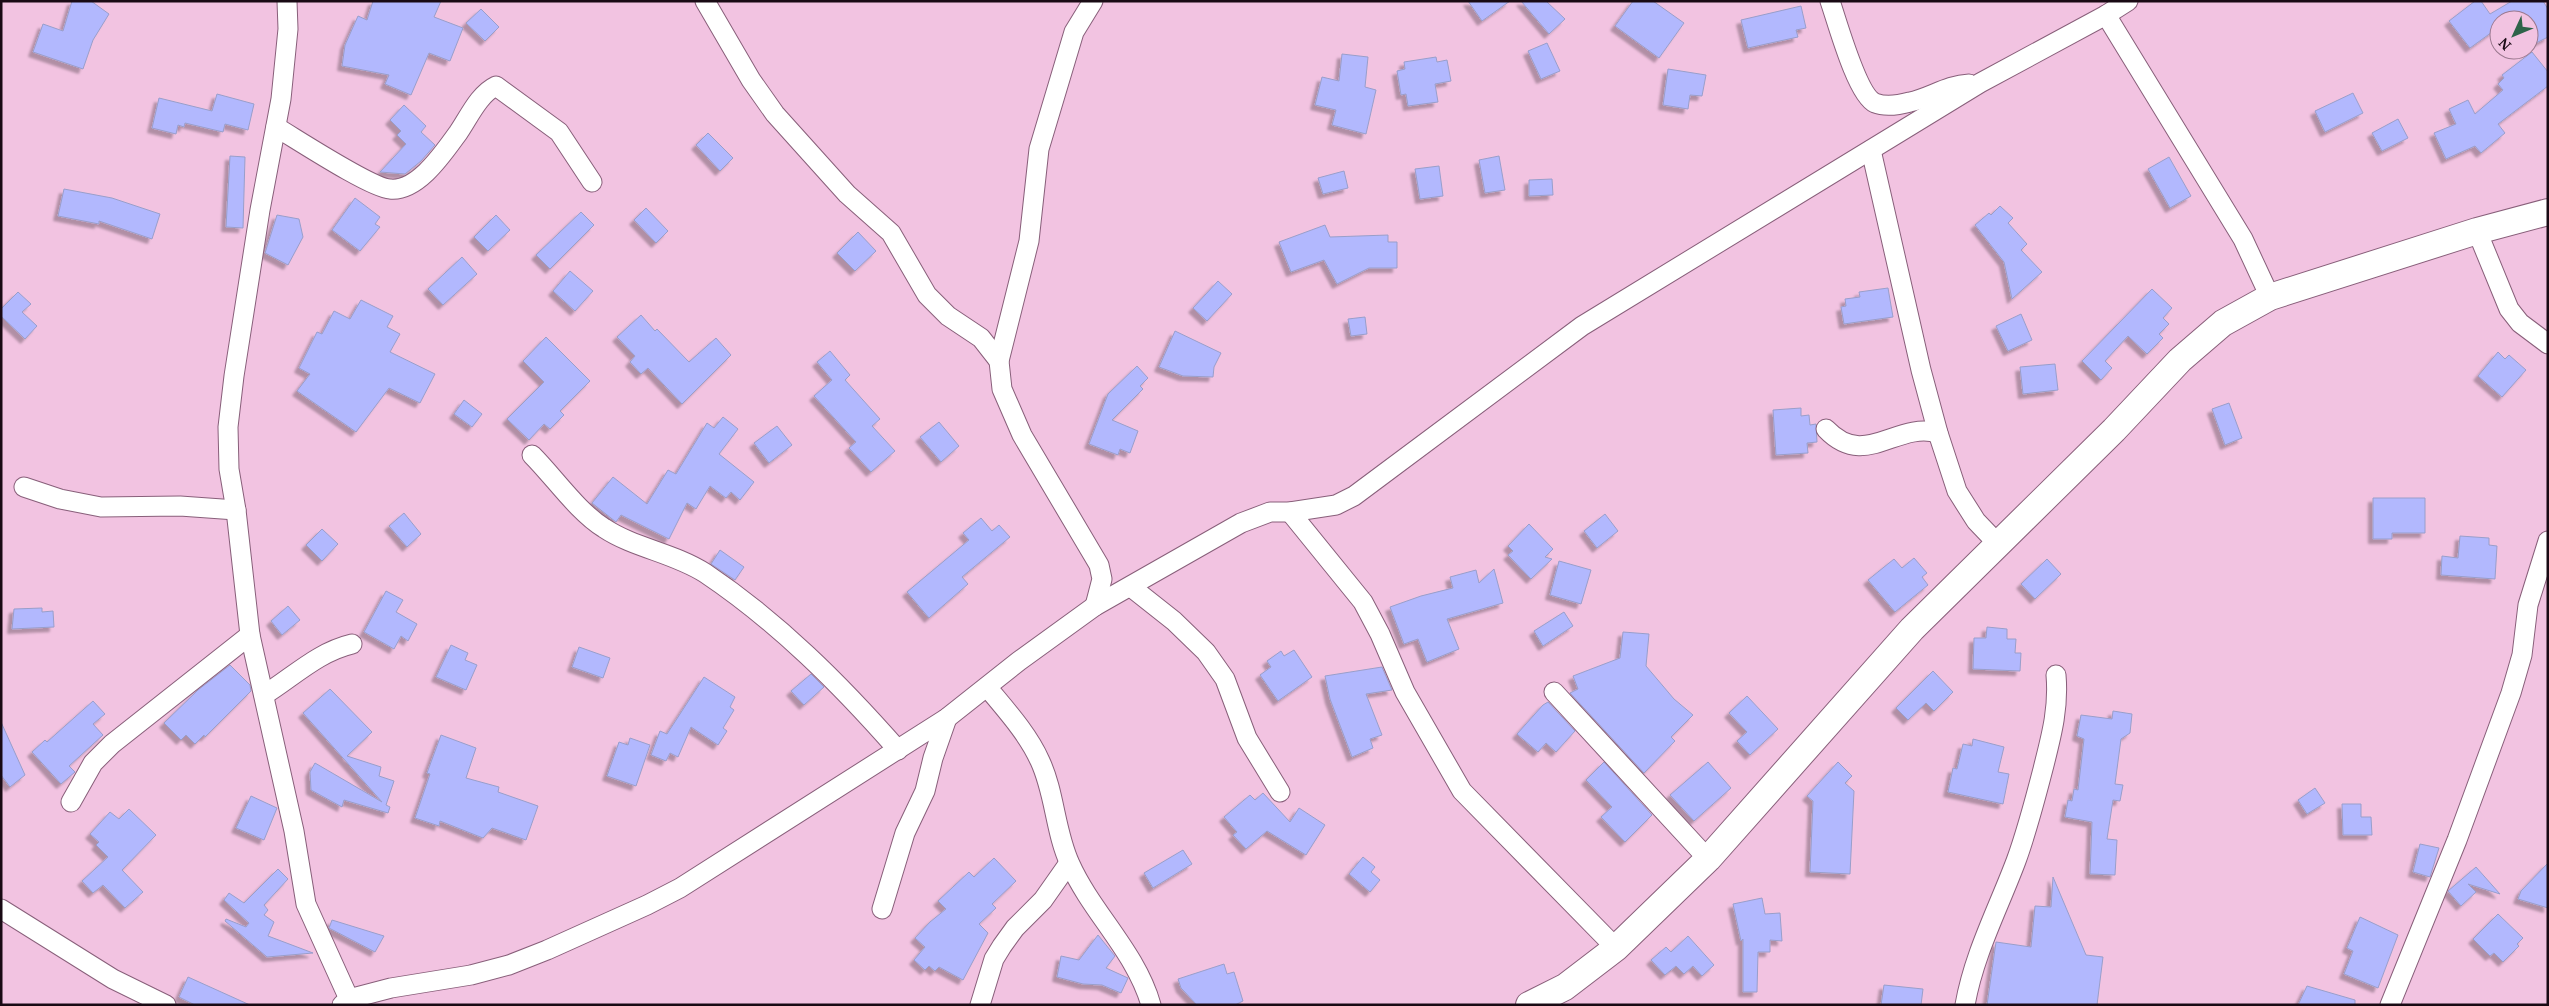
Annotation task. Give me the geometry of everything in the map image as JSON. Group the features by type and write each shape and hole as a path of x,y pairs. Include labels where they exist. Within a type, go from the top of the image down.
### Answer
{"street":[{"path":"287,1 288,29 282,99 260,210 228,427 229,469 236,510 250,635 294,831 306,904 346,1002 391,988 471,975 509,965 547,950 680,888 948,718 1095,606 1241,523 1270,512 1290,512 1336,505 1354,496 1582,326 1980,83 2106,15 2128,1"},
{"path":"705,1 751,80 775,114 847,194 891,233 927,296 948,316 981,338 999,360"},
{"path":"1093,1 1074,32 1040,149 1029,241 999,360 1002,389 1022,435 1099,564 1102,579 1095,606"},
{"path":"1830,1 1853,68 1867,96 1875,103 1895,105 1912,102 1959,84 1980,83"},
{"path":"2106,15 2243,239 2270,297"},
{"path":"276,127 363,178 390,189 409,185 424,174 441,157 488,90 496,86 559,132 592,182"},
{"path":"1871,150 1921,370 1938,433 1957,491 1976,522 1997,543"},
{"path":"1529,1005 1565,986 1616,948 1708,859 1846,701 1997,543 2114,430 2180,360 2223,323 2270,297 2477,231 2548,212"},
{"path":"2477,231 2509,309 2520,323 2548,344"},
{"path":"1826,429 1845,444 1859,446 1926,429 1938,433"},
{"path":"532,455 584,511 604,528 702,572 747,604 802,650 848,693 898,750"},
{"path":"24,488 60,500 101,507 180,506 236,510"},
{"path":"1290,512 1363,602 1380,634 1404,692 1462,791 1616,948"},
{"path":"2390,1005 2457,840 2511,693 2522,654 2528,605 2548,542"},
{"path":"1130,587 1174,621 1206,652 1225,679 1247,738 1280,792"},
{"path":"70,802 93,763 112,744 250,635"},
{"path":"264,695 291,678 314,659 336,648 352,644"},
{"path":"1965,1005 1972,972 2016,860 2037,792 2056,719 2058,694 2056,676"},
{"path":"988,687 1021,730 1040,761 1069,863 1101,918 1133,962 1147,990 1151,1005"},
{"path":"1554,692 1708,859"},
{"path":"882,909 905,833 925,791 933,758 948,718"},
{"path":"980,1005 994,959 1002,946 1015,928 1043,900 1069,863"},
{"path":"1,909 113,979 166,1005"}],"building":[{"path":"72,1 91,1 109,14 93,40 83,69 33,52 43,24 63,31"},
{"path":"373,1 441,1 434,17 463,28 450,61 429,53 411,95 385,84 389,75 342,66 345,45 358,16 367,20"},
{"path":"1468,1 1510,1 1482,21"},
{"path":"1521,1 1546,1 1565,19 1549,34"},
{"path":"1633,1 1653,1 1684,23 1659,58 1615,26"},
{"path":"2475,1 2481,1 2489,13 2489,34 2470,48 2449,21"},
{"path":"2512,1 2543,1 2548,9 2548,37 2539,42 2539,10 2497,10"},
{"path":"1801,6 1806,28 1796,30 1798,37 1748,48 1741,20"},
{"path":"481,9 499,27 485,41 466,23"},
{"path":"1547,43 1560,71 1541,79 1528,51"},
{"path":"1342,54 1368,57 1365,87 1376,90 1366,134 1332,125 1336,110 1315,105 1322,77 1339,81"},
{"path":"1436,57 1437,62 1447,60 1451,81 1435,84 1438,102 1408,106 1406,94 1401,95 1397,71 1405,69 1404,62"},
{"path":"2522,60 2538,60 2548,72 2548,86 2498,124 2505,133 2481,153 2475,146 2446,159 2434,133 2456,124 2449,109 2468,100 2475,114 2503,90 2498,84 2504,78 2502,75"},
{"path":"1668,69 1706,75 1702,96 1690,95 1688,109 1663,105"},
{"path":"2353,93 2363,113 2325,132 2315,111"},
{"path":"217,94 254,104 248,130 225,124 223,132 185,123 184,127 178,125 176,134 152,128 159,98 212,111"},
{"path":"404,105 426,126 421,132 435,145 421,161 405,174 380,172 406,144 397,135 401,131 390,120"},
{"path":"2398,119 2408,138 2382,151 2372,133"},
{"path":"708,133 733,158 720,171 696,145"},
{"path":"230,156 245,157 243,228 226,227"},
{"path":"1499,156 1505,190 1485,193 1479,160"},
{"path":"2169,157 2191,196 2170,208 2148,169"},
{"path":"1439,166 1443,196 1420,199 1415,169"},
{"path":"1344,171 1348,188 1323,194 1318,178"},
{"path":"1552,179 1553,195 1529,196 1529,180"},
{"path":"64,189 112,198 160,214 152,239 99,221 99,224 58,216"},
{"path":"355,198 380,217 375,224 380,227 360,251 332,230"},
{"path":"2000,206 2013,218 2008,223 2027,244 2021,250 2042,272 2012,299 2004,262 1975,225 1989,213 1991,215"},
{"path":"646,208 668,231 656,243 634,220"},
{"path":"581,212 594,225 550,269 536,255"},
{"path":"277,215 299,219 303,237 288,265 265,253"},
{"path":"496,215 510,230 488,251 474,237"},
{"path":"1325,225 1330,237 1388,235 1388,242 1397,242 1397,268 1369,268 1337,284 1324,260 1291,272 1279,242"},
{"path":"858,232 876,251 855,271 837,253"},
{"path":"462,257 477,274 443,305 428,289"},
{"path":"570,271 593,291 575,311 553,291"},
{"path":"1218,281 1232,294 1207,321 1193,308"},
{"path":"1888,288 1893,317 1844,324 1841,307 1846,306 1845,299 1860,297 1859,292"},
{"path":"2152,289 2172,308 2163,318 2169,324 2159,334 2163,338 2147,354 2128,336 2105,361 2112,368 2101,380 2082,361"},
{"path":"18,292 31,304 22,312 37,326 25,339 1,316 1,309"},
{"path":"361,300 393,316 387,327 400,334 390,352 435,374 420,403 389,388 356,432 297,391 310,374 299,368 317,332 322,334 334,311 350,319"},
{"path":"2021,314 2032,340 2008,351 1996,326"},
{"path":"641,315 655,331 657,329 689,362 716,338 731,355 682,404 648,368 641,374 630,362 635,356 617,337"},
{"path":"1365,317 1367,334 1351,336 1348,319"},
{"path":"1175,331 1221,353 1214,367 1213,377 1183,376 1159,367"},
{"path":"546,337 590,381 560,411 564,415 550,429 544,424 529,440 507,419 544,382 523,361"},
{"path":"830,351 850,375 845,380 880,419 872,426 895,451 871,472 849,448 856,442 814,396 832,380 817,362"},
{"path":"2498,352 2505,359 2509,355 2526,370 2502,397 2478,376"},
{"path":"2055,364 2058,390 2023,394 2020,367"},
{"path":"1137,366 1148,378 1140,386 1143,389 1112,420 1138,431 1130,453 1120,449 1118,455 1089,444 1108,394"},
{"path":"464,400 482,414 472,427 454,414"},
{"path":"2229,403 2242,438 2225,445 2212,409"},
{"path":"1801,408 1801,416 1809,415 1810,425 1816,424 1817,442 1807,443 1808,453 1776,455 1773,410"},
{"path":"723,417 738,429 719,454 754,482 740,500 731,492 726,498 710,486 696,509 687,503 669,539 621,515 616,522 592,503 613,477 647,504 668,470 676,474 707,423 714,428"},
{"path":"939,422 959,446 941,462 920,437"},
{"path":"777,426 792,445 769,463 754,443"},
{"path":"2373,498 2425,498 2425,533 2392,533 2392,539 2373,539"},
{"path":"404,513 421,534 407,547 389,526"},
{"path":"1605,514 1618,531 1597,548 1584,531"},
{"path":"981,518 992,531 999,525 1010,537 962,577 968,584 929,618 907,592 969,540 963,533"},
{"path":"1529,524 1553,549 1545,557 1552,559 1531,579 1508,555 1513,551 1508,546"},
{"path":"322,529 338,544 322,561 306,545"},
{"path":"2460,536 2489,538 2489,545 2497,546 2495,579 2441,575 2442,556 2458,558"},
{"path":"720,550 744,567 735,580 711,564"},
{"path":"1914,558 1927,573 1922,577 1928,585 1895,612 1868,580 1894,559 1902,568"},
{"path":"2047,559 2061,574 2035,599 2021,584"},
{"path":"1559,561 1591,570 1581,604 1550,595"},
{"path":"1494,569 1503,603 1447,619 1459,649 1427,662 1418,639 1404,644 1390,607 1421,596 1453,588 1450,577 1476,570 1479,583"},
{"path":"386,591 403,600 396,612 417,624 408,641 401,636 394,649 364,632"},
{"path":"288,606 300,620 282,635 271,621"},
{"path":"42,608 42,612 53,611 54,627 12,629 14,609"},
{"path":"1564,612 1573,626 1543,646 1534,631"},
{"path":"1987,627 2007,629 2007,639 2016,639 2015,653 2021,653 2020,671 1973,669 1974,638 1986,638"},
{"path":"1623,632 1649,634 1646,666 1674,699 1693,715 1671,737 1675,741 1644,773 1570,693 1578,689 1573,676 1620,658"},
{"path":"451,645 468,653 465,660 477,665 466,690 436,677"},
{"path":"579,647 610,658 603,678 572,667"},
{"path":"1294,650 1312,677 1278,701 1260,675 1271,667 1267,661 1281,651 1284,656"},
{"path":"230,665 250,685 251,691 205,737 204,735 195,744 186,735 181,740 164,723 198,690"},
{"path":"1382,667 1392,690 1366,694 1382,735 1370,739 1373,748 1352,757 1330,699 1325,676"},
{"path":"1933,671 1953,692 1934,711 1926,703 1908,720 1896,708"},
{"path":"811,674 824,687 804,705 791,691"},
{"path":"704,677 735,697 730,707 734,710 723,728 727,731 718,745 691,727 678,757 670,753 666,761 651,755 660,731 667,734"},
{"path":"330,689 372,732 347,756 381,767 379,776 394,781 386,805 390,807 388,813 344,800 342,807 311,790 310,772 315,763 382,802 303,713"},
{"path":"1747,696 1778,729 1750,755 1737,741 1747,732 1729,713"},
{"path":"93,701 105,714 93,724 103,735 69,766 75,772 61,784 32,752 45,740 47,742"},
{"path":"1548,702 1575,731 1556,752 1546,743 1538,752 1517,734 1543,705"},
{"path":"2113,711 2132,714 2130,733 2121,739 2115,784 2123,785 2120,801 2113,800 2107,839 2117,840 2115,875 2090,874 2092,822 2065,817 2068,800 2072,801 2074,789 2078,790 2084,739 2077,736 2081,715 2112,719"},
{"path":"1,722 25,775 10,787 1,775"},
{"path":"441,735 476,748 466,778 499,787 498,792 538,806 526,840 492,828 483,838 440,821 439,826 415,818 430,774 427,773"},
{"path":"630,738 650,745 636,786 607,776 619,742 628,745"},
{"path":"1973,739 2004,747 1998,772 2009,774 2003,804 1948,792 1953,768 1957,769 1963,744 1972,746"},
{"path":"1604,762 1652,815 1625,842 1601,817 1612,807 1586,780"},
{"path":"1708,762 1731,788 1694,821 1670,795"},
{"path":"1838,762 1852,776 1845,783 1854,791 1850,874 1810,872 1813,801 1807,796"},
{"path":"2315,788 2325,803 2307,814 2298,800"},
{"path":"1263,793 1290,822 1299,808 1325,825 1306,855 1267,831 1246,849 1233,835 1237,832 1224,817 1250,795 1255,800"},
{"path":"251,796 277,808 264,840 236,828"},
{"path":"2342,804 2361,804 2361,817 2371,817 2372,835 2343,835"},
{"path":"129,809 156,835 122,870 143,892 125,908 103,885 93,893 82,881 108,857 96,845 99,842 90,834 110,812 119,819"},
{"path":"2420,844 2439,848 2430,877 2413,872"},
{"path":"1183,850 1192,864 1153,888 1144,873"},
{"path":"1363,857 1375,867 1371,872 1380,880 1370,892 1349,874"},
{"path":"994,858 1016,881 992,904 996,908 979,924 988,933 963,980 939,967 935,971 929,966 925,970 914,960 925,947 915,938 946,909 938,901 969,872 974,877"},
{"path":"2548,863 2548,908 2518,899 2521,891"},
{"path":"2476,867 2500,894 2468,884 2476,892 2461,906 2448,891"},
{"path":"278,869 288,879 264,905 268,910 264,915 274,922 268,936 313,953 267,957 225,921 226,919 246,927 249,923 224,900 229,893 244,903"},
{"path":"2053,877 2086,955 2103,957 2097,1005 1987,1005 1996,942 2031,947 2035,906 2051,907"},
{"path":"1762,898 1765,914 1780,913 1782,941 1770,940 1770,952 1758,952 1757,992 1743,992 1743,939 1741,941 1733,904"},
{"path":"2498,914 2523,938 2517,944 2519,946 2503,962 2494,953 2490,956 2473,939"},
{"path":"2360,917 2398,935 2378,988 2344,974 2353,951 2347,948"},
{"path":"332,920 384,936 375,952 329,928"},
{"path":"1098,935 1115,956 1106,968 1128,978 1121,993 1102,985 1083,984 1057,977 1061,956 1079,960"},
{"path":"1688,936 1714,965 1702,976 1693,966 1684,974 1676,966 1665,975 1651,960 1666,947 1671,952"},
{"path":"1224,964 1227,974 1234,972 1243,1001 1235,1005 1197,1005 1181,988 1178,979"},
{"path":"188,977 250,1005 195,1005 179,997"},
{"path":"1884,985 1923,989 1921,1005 1881,1005"},
{"path":"2307,986 2355,1000 2355,1005 2298,1005"}]}
